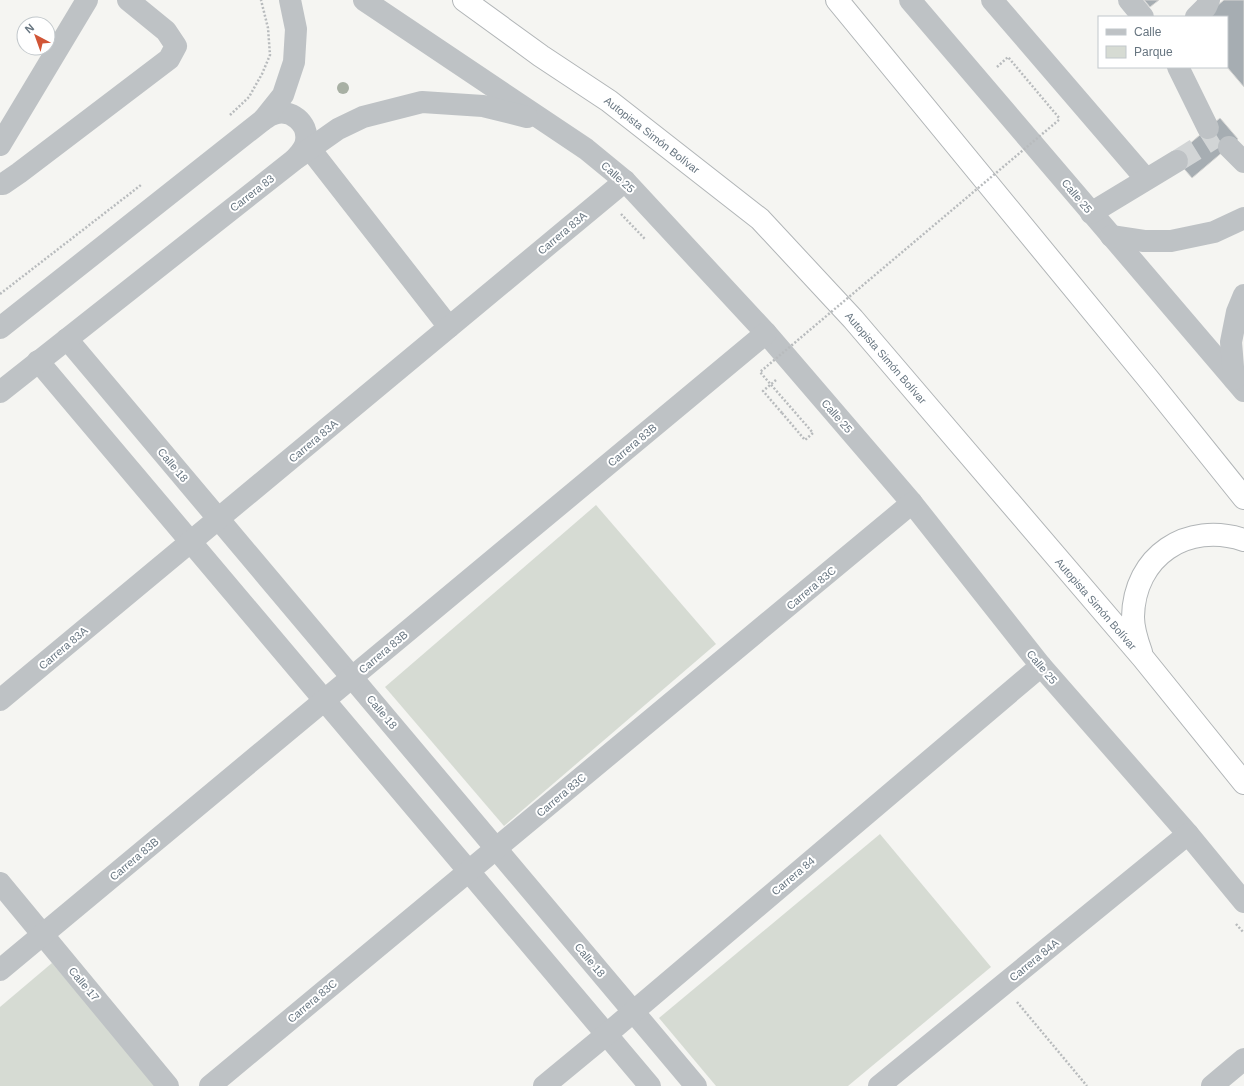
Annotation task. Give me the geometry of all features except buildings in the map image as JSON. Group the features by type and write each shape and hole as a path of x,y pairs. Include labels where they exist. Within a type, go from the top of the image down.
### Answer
{"highway":[{"name":"Autopista Simón Bolívar","path":"464,0 542,56 609,101 760,219 853,319 1143,658 1244,783"},
{"path":"837,0 1150,381 1244,498"},
{"path":"1143,658 1134,630 1134,605 1136,593 1141,580 1154,558 1175,543 1199,535 1219,535 1244,540"}],"street":[{"path":"0,145 87,0"},
{"path":"0,184 3,184 14,177 169,59 176,46 166,31 128,0"},
{"path":"263,120 283,95 294,62 296,29 290,0"},
{"name":"Calle 25","path":"364,0 586,149 625,181 766,333 912,503 1041,666 1188,834 1239,912"},
{"name":"Calle 25","path":"910,0 1239,385"},
{"path":"992,0 1146,179"},
{"path":"1129,0 1142,16"},
{"path":"1197,16 1206,7 1209,0"},
{"path":"1178,68 1208,128"},
{"name":"Carrera 83","path":"0,392 302,155 338,129 363,117 422,102 484,106 544,122"},
{"path":"1,325 263,120 274,114 286,112 297,118 305,128 306,140 302,155 449,327"},
{"path":"1091,213 1177,161"},
{"name":"Carrera 83A","path":"0,700 625,181"},
{"path":"1112,236 1144,241 1171,241 1214,232 1244,218"},
{"path":"1239,385 1231,342 1237,312 1244,296"},
{"name":"Carrera 83B","path":"0,970 766,333"},
{"name":"Calle 18","path":"67,339 696,1086"},
{"path":"38,361 650,1086"},
{"name":"Carrera 83C","path":"210,1086 912,503"},
{"name":"Carrera 84","path":"544,1086 634,1012 1041,666"},
{"name":"Carrera 84A","path":"879,1086 1188,834"},
{"name":"Calle 17","path":"0,883 168,1086"},
{"path":"1212,1086 1244,1059"}],"path":[{"path":"228,116 250,97 270,55 268,28 261,0"},
{"path":"778,378 763,391 805,440 813,433 760,372 1060,119 1008,57 997,67 1002,73"},
{"path":"0,294 143,184"},
{"path":"605,197 648,242"},
{"path":"749,347 768,368"},
{"path":"1239,912 1244,933"},
{"path":"1003,985 1087,1086"}],"green space":[{"path":"596,505 716,644 504,826 385,687"},
{"path":"880,834 991,967 848,1086 716,1086 659,1018"},
{"path":"52,963 157,1086 0,1086 0,1007"}],"tunnel":[{"path":"1177,161 1217,136"}]}
